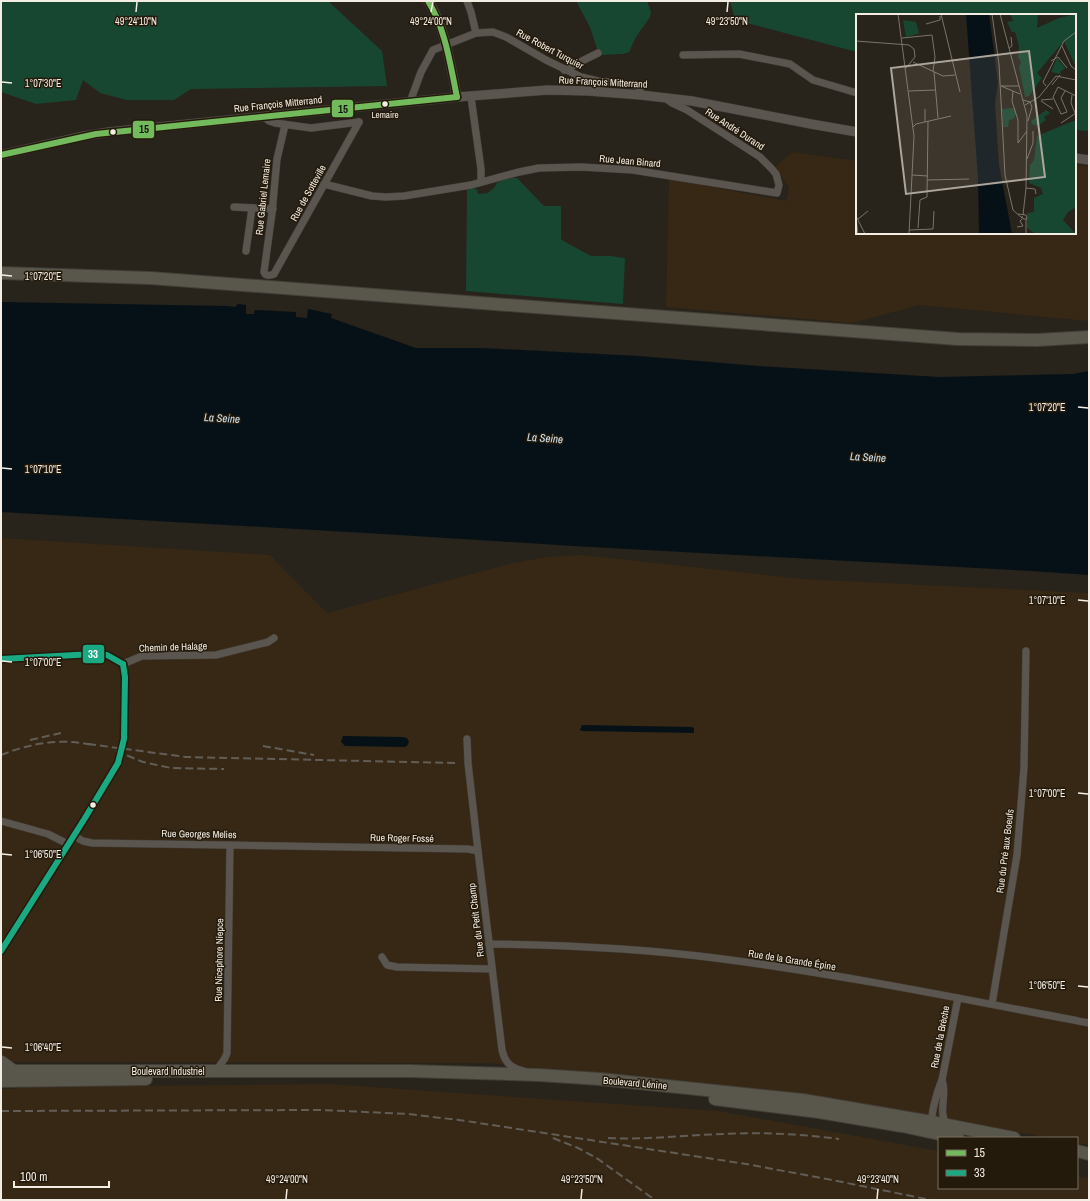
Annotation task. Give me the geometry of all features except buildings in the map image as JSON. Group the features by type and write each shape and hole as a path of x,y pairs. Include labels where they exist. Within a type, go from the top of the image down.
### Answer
{"main road":[{"path":"1,273 84,275 223,283 958,338 1037,340 1089,337"},
{"path":"1,1061 15,1071"},
{"name":"Boulevard Industriel","path":"1,1071 216,1071 332,1074"},
{"name":"Boulevard Lénine","path":"332,1074 410,1071 539,1075 608,1080 802,1100 1008,1137"},
{"name":"Boulevard Lénine","path":"332,1074 548,1083 665,1092 819,1112 937,1125 956,1137"},
{"name":"Boulevard Industriel","path":"1,1081 332,1074"},
{"path":"1078,1151 1089,1154"},
{"path":"1078,1160 1089,1162"}],"street":[{"path":"428,1 442,31 457,97"},
{"path":"467,1 476,33"},
{"name":"Rue Robert Turquier","path":"410,102 430,52 476,33 488,32 499,33 564,70 590,80 636,85 640,87 641,95"},
{"path":"564,70 598,53"},
{"path":"683,55 739,54 790,64 813,80 856,93"},
{"name":"Rue François Mitterrand","path":"1,155 96,134 457,97 548,90 588,91 664,97 854,132"},
{"path":"471,97 481,169 481,182"},
{"name":"Rue André Durand","path":"664,97 760,157 776,174 778,185 777,193"},
{"path":"264,117 269,121 285,125"},
{"name":"Rue de Sotteville","path":"264,272 267,276 274,274 359,122 311,128 285,125"},
{"name":"Rue Gabriel Lemaire","path":"264,272 273,209 277,159 285,125"},
{"path":"1076,158 1089,160"},
{"name":"Rue Jean Binard","path":"324,184 372,196 404,196 471,185 496,177 539,168 594,167 670,175 777,193"},
{"path":"234,207 273,209"},
{"path":"246,251 252,208"},
{"name":"Chemin de Halage","path":"123,664 142,656 216,655 268,642 274,638"},
{"name":"Rue du Pré aux Boeufs","path":"992,1004 1017,855 1024,767 1026,651"},
{"path":"1,660 94,654 107,655 123,664 125,677 124,739 121,753 114,770 1,951"},
{"name":"Rue du Petit Champ","path":"467,739 478,851 504,1058 509,1066 539,1075"},
{"path":"1,821 48,834 68,844"},
{"name":"Rue Georges Melies","path":"74,836 83,841 92,842 325,847"},
{"name":"Rue Nicephore Niepce","path":"216,1071 227,1053 230,845"},
{"name":"Rue Roger Fossé","path":"325,847 468,849 478,851"},
{"name":"Rue de la Grande Épine","path":"489,944 602,948 709,957 796,970 1089,1022"},
{"path":"382,957 387,965 397,968 492,969"},
{"name":"Rue de la Brèche","path":"937,1125 939,1086 942,1080 958,998"},
{"name":"Rue de la Brèche","path":"937,1125 945,1087 942,1080"}],"shaded area":[{"path":"793,152 856,161 856,234 1076,234 1076,165 1089,166 1089,321 919,305 853,323 666,307 669,179 786,201 789,187 775,167"},
{"path":"1,538 270,555 327,613 513,563 546,557 582,555 803,579 1089,593 1089,1145 1078,1143 1078,1137 1045,1137 913,1113 711,1085 486,1063 1,1062"},
{"path":"329,1084 719,1111 938,1151 938,1189 1078,1189 1078,1176 1089,1178 1089,1200 1,1200 1,1089 26,1087"}],"green space":[{"path":"1,1 328,1 382,51 387,86 191,89 174,100 127,100 100,93 83,80 76,100 36,104 1,92"},
{"path":"576,1 647,1 651,12 650,17 636,37 629,52 623,54 599,55 590,27"},
{"path":"730,1 1089,1 1089,131 1076,130 1076,14 856,14 856,52 735,20"},
{"path":"512,178 517,178 544,206 561,206 561,239 591,256 625,258 623,304 466,291 467,190 474,188 477,190 478,194 488,193 497,183"}],"water":[{"name":"La Seine","path":"1,302 235,307 238,304 246,305 246,314 254,314 255,310 296,312 296,317 307,318 308,309 332,314 331,318 416,348 481,348 639,356 758,366 939,377 1073,374 1089,371 1089,575 1,512"},
{"path":"582,725 692,727 694,728 694,733 582,731 580,730"},
{"path":"343,736 403,737 407,738 409,742 407,746 404,747 345,746 341,742"}],"railway":[{"path":"30,740 61,733"},
{"path":"1,755 24,747 46,743 69,742 93,745"},
{"path":"88,744 186,757 455,763"},
{"path":"263,746 314,755"},
{"path":"116,751 143,762 171,768 224,769"},
{"path":"1,1111 322,1110 409,1114 466,1121 746,1164 931,1200"},
{"path":"608,1138 767,1133 839,1139"},
{"path":"553,1138 578,1148 598,1159 655,1200"}],"transit line":[{"name":"15","path":"428,1 443,35 457,97"},
{"name":"15","path":"1,155 96,134 457,97"},
{"name":"33","path":"1,659 94,654 107,655 123,664"},
{"name":"33","path":"1,951 118,763 124,739 125,677 123,664"}],"place":[{"name":"Lemaire","path":"385,104"}]}
